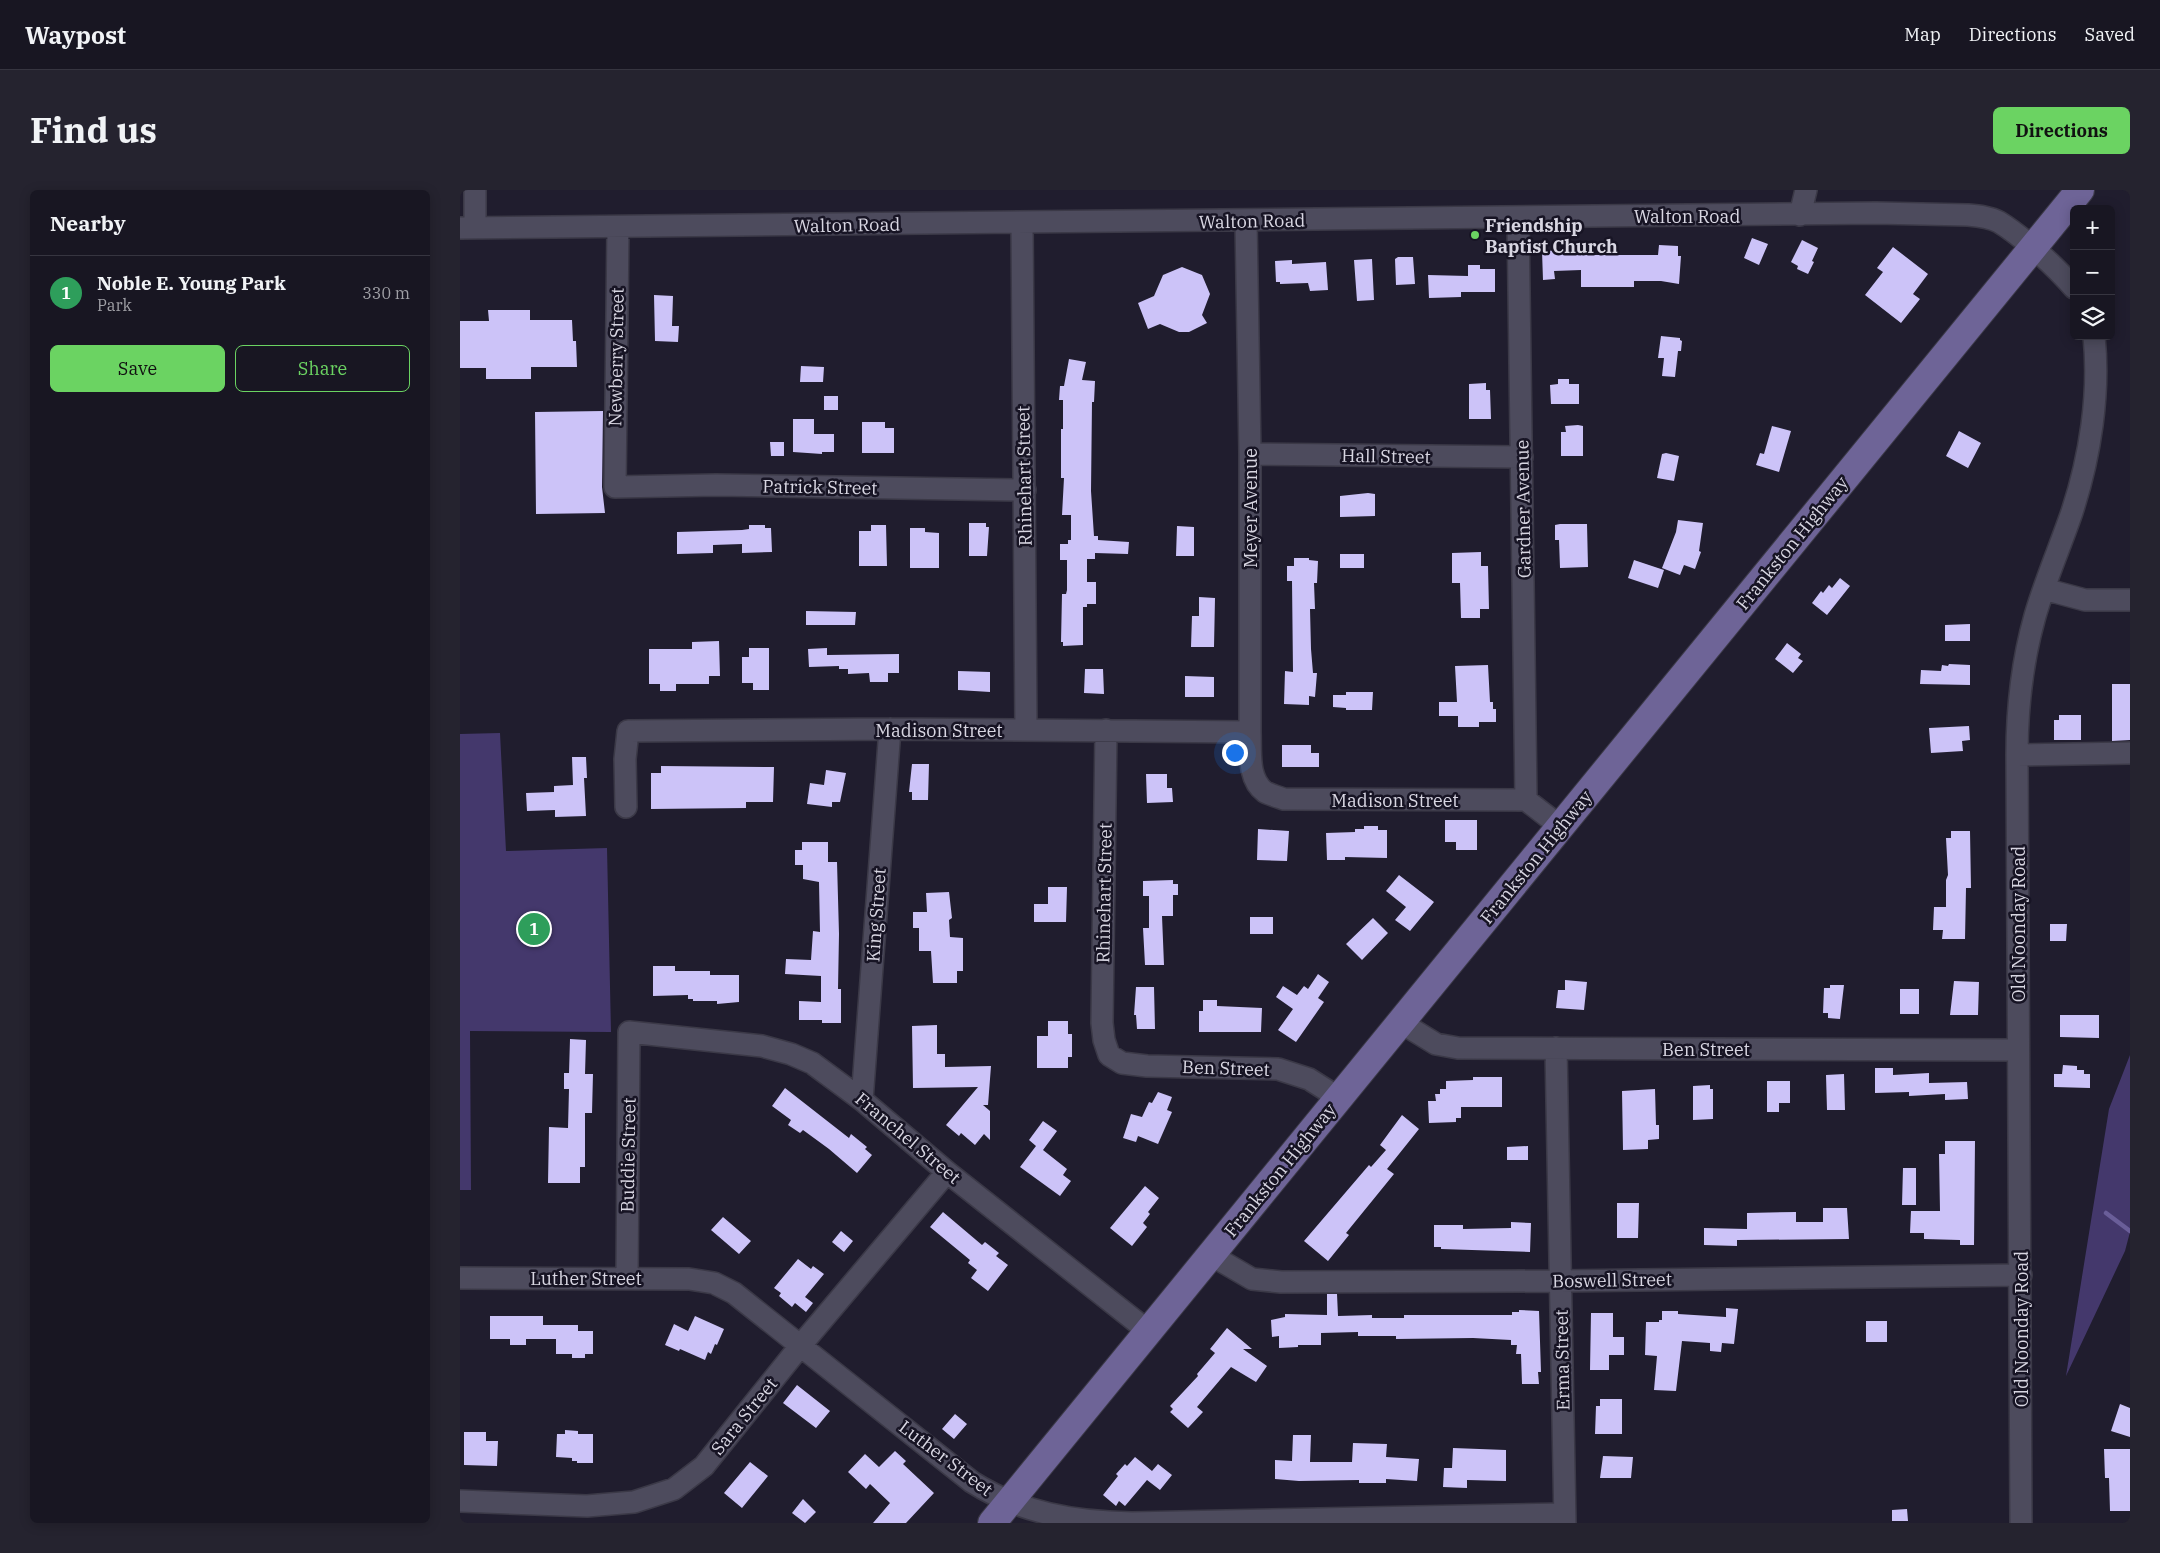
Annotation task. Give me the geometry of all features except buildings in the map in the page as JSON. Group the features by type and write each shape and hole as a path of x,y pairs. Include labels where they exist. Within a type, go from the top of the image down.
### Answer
{"main road":[{"name":"Frankston Highway","path":"1000,1513 2080,190"}],"street":[{"path":"468,228 475,190"},
{"path":"1800,215 1806,190"},
{"name":"Walton Road","path":"468,228 1246,222 1910,213 1982,216 1999,222 2033,249"},
{"name":"Gardner Avenue","path":"1518,218 1526,800"},
{"name":"Meyer Avenue","path":"1246,222 1250,454 1250,732 1254,778 1265,791"},
{"name":"Rhinehart Street","path":"1022,223 1026,730"},
{"name":"Newberry Street","path":"614,487 618,227"},
{"path":"2033,249 2070,284"},
{"name":"Old Noonday Road","path":"2021,1523 2017,755 2021,680 2030,636 2044,589 2071,514 2087,452 2094,403 2096,363 2094,340"},
{"name":"Hall Street","path":"1250,454 1522,457"},
{"name":"Patrick Street","path":"614,487 716,485 1025,490"},
{"path":"2044,589 2086,600 2130,600"},
{"name":"Madison Street","path":"626,807 625,759 628,731 890,729 1250,732"},
{"name":"King Street","path":"862,1100 890,729"},
{"name":"Rhinehart Street","path":"1106,730 1102,1023 1104,1040 1109,1055"},
{"path":"2017,755 2130,753"},
{"name":"Madison Street","path":"1265,791 1284,799 1526,800"},
{"path":"1526,800 1561,827"},
{"name":"Ben Street","path":"1400,1022 1427,1039 1446,1047 2018,1050"},
{"name":"Franchel Street","path":"629,1032 762,1046 791,1054 812,1063 862,1100 947,1172 1148,1332"},
{"name":"Buddie Street","path":"627,1278 629,1032"},
{"name":"Erma Street","path":"1556,1048 1564,1519"},
{"name":"Ben Street","path":"1109,1055 1122,1063 1147,1066 1278,1069 1309,1079 1339,1098"},
{"name":"Sara Street","path":"460,1502 587,1506 634,1502 674,1489 704,1466 801,1345 947,1172"},
{"name":"Boswell Street","path":"1211,1255 1241,1275 1262,1281 1560,1281 2021,1275"},
{"name":"Luther Street","path":"460,1278 689,1279 714,1283 734,1293 972,1482 1000,1513 1123,1523 1564,1519"}],"shaded area":[{"path":"500,733 506,851 607,848 611,1032 470,1031 471,1190 460,1190 460,734"},
{"path":"2130,1055 2130,1232 2125,1251 2066,1376 2109,1109"}],"waterway":[{"path":"2106,1213 2130,1231"}],"place":[{"name":"Friendship Baptist Church","path":"1475,235"},
{"name":"Noble E. Young Park","path":"534,929"}]}
